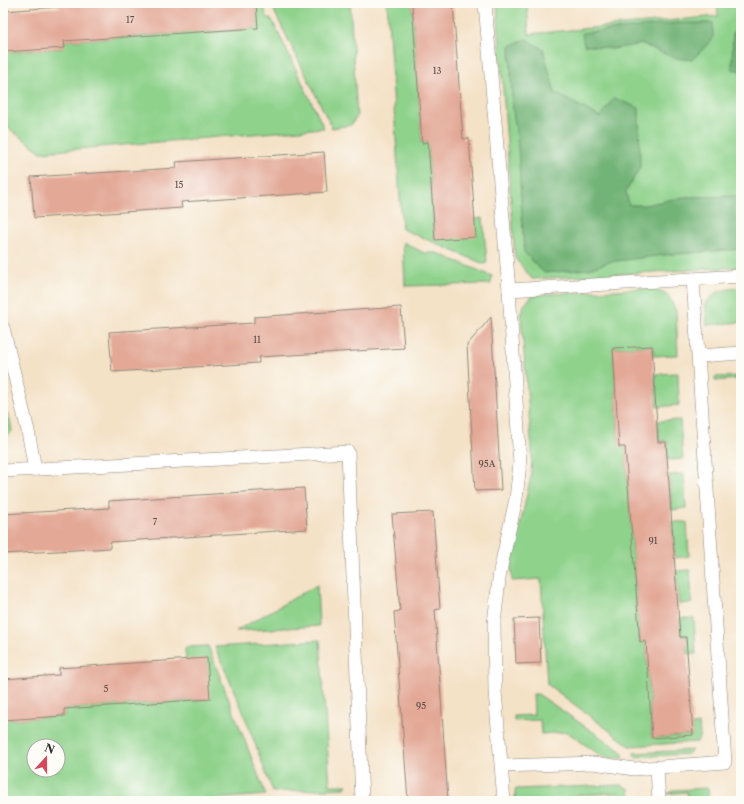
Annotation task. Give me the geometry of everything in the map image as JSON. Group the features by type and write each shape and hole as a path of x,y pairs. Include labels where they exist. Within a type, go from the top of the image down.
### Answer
{"lane":[{"path":"485,3 509,290 520,463 516,499 500,571 494,623 495,690 504,801"},
{"path":"509,290 741,276"},
{"path":"502,766 594,763 634,769 725,762 694,279"},
{"path":"3,328 28,431 34,469"},
{"path":"699,356 741,353"},
{"path":"3,471 348,452 362,801"},
{"path":"657,768 659,801"}],"green space":[{"path":"256,3 264,3 266,17 272,20 324,128 41,152 3,124 3,52 64,48 64,41 257,28"},
{"path":"274,3 350,3 357,116 351,125 332,128 275,13"},
{"path":"387,3 412,3 422,143 428,142 435,239 474,219 483,218 487,263 484,264 402,229"},
{"path":"497,3 527,3 529,34 718,16 717,3 741,3 741,267 532,279 515,258"},
{"path":"741,21 741,71 732,69 733,33"},
{"path":"677,23 713,23 713,39 692,60 674,58 642,44 613,49 584,45 582,33"},
{"path":"526,39 543,49 555,93 600,117 614,98 639,108 640,167 626,192 629,205 645,205 683,197 741,196 741,249 664,255 609,262 589,269 544,273 524,252 518,148 512,103 510,46"},
{"path":"403,242 424,253 437,253 492,276 491,284 405,286"},
{"path":"650,288 668,295 676,311 678,355 653,356 653,346 613,348 619,447 625,447 640,642 646,642 652,738 692,735 692,725 699,724 700,735 697,742 630,746 547,684 541,579 512,581 511,567 531,476 532,452 521,317 524,305 533,295"},
{"path":"741,288 741,322 707,325 705,305 712,296 720,291"},
{"path":"678,373 679,405 657,407 655,374"},
{"path":"741,376 741,424 738,379 715,381 715,377"},
{"path":"3,414 9,414 12,431 3,442"},
{"path":"680,420 683,459 668,460 667,441 659,441 658,421"},
{"path":"684,474 686,508 672,510 669,475"},
{"path":"672,522 687,522 689,556 675,558"},
{"path":"690,570 692,603 679,604 676,571"},
{"path":"317,585 319,626 236,631"},
{"path":"680,618 694,618 696,654 688,654 687,636 681,636"},
{"path":"320,640 330,785 347,785 345,788 273,792 242,709 215,647"},
{"path":"208,646 266,795 191,801 3,801 3,720 64,716 64,709 210,699 186,660 185,649 187,647"},
{"path":"533,694 538,694 622,752 624,758 607,758 600,755 567,732 541,734 540,720 514,721 514,716 534,715"},
{"path":"692,750 688,754 635,757 634,753"},
{"path":"621,785 629,789 630,801 620,801 619,793 576,795 577,801 515,801 515,789"},
{"path":"708,788 709,801 688,801 687,792 667,794 675,790"}],"building":[{"path":"59,3 256,3 258,28 64,41 65,48 3,52 3,11 59,7"},
{"path":"412,3 453,3 463,139 469,138 476,237 435,240 428,142 422,143"},
{"path":"324,152 327,192 181,202 182,208 34,218 31,177 177,168 176,162"},
{"path":"401,307 404,348 259,357 259,363 112,372 109,332 254,323 254,317"},
{"path":"491,317 501,490 475,491 467,345"},
{"path":"652,346 658,442 666,442 680,637 686,637 693,735 652,738 646,641 640,642 625,447 619,447 613,348"},
{"path":"304,488 307,529 110,542 110,548 3,554 3,514 109,508 109,501"},
{"path":"433,512 440,609 435,610 448,801 408,801 394,612 400,611 392,514"},
{"path":"539,618 541,663 516,664 514,619"},
{"path":"207,658 210,699 64,709 64,716 3,720 3,679 59,675 59,668"}]}
